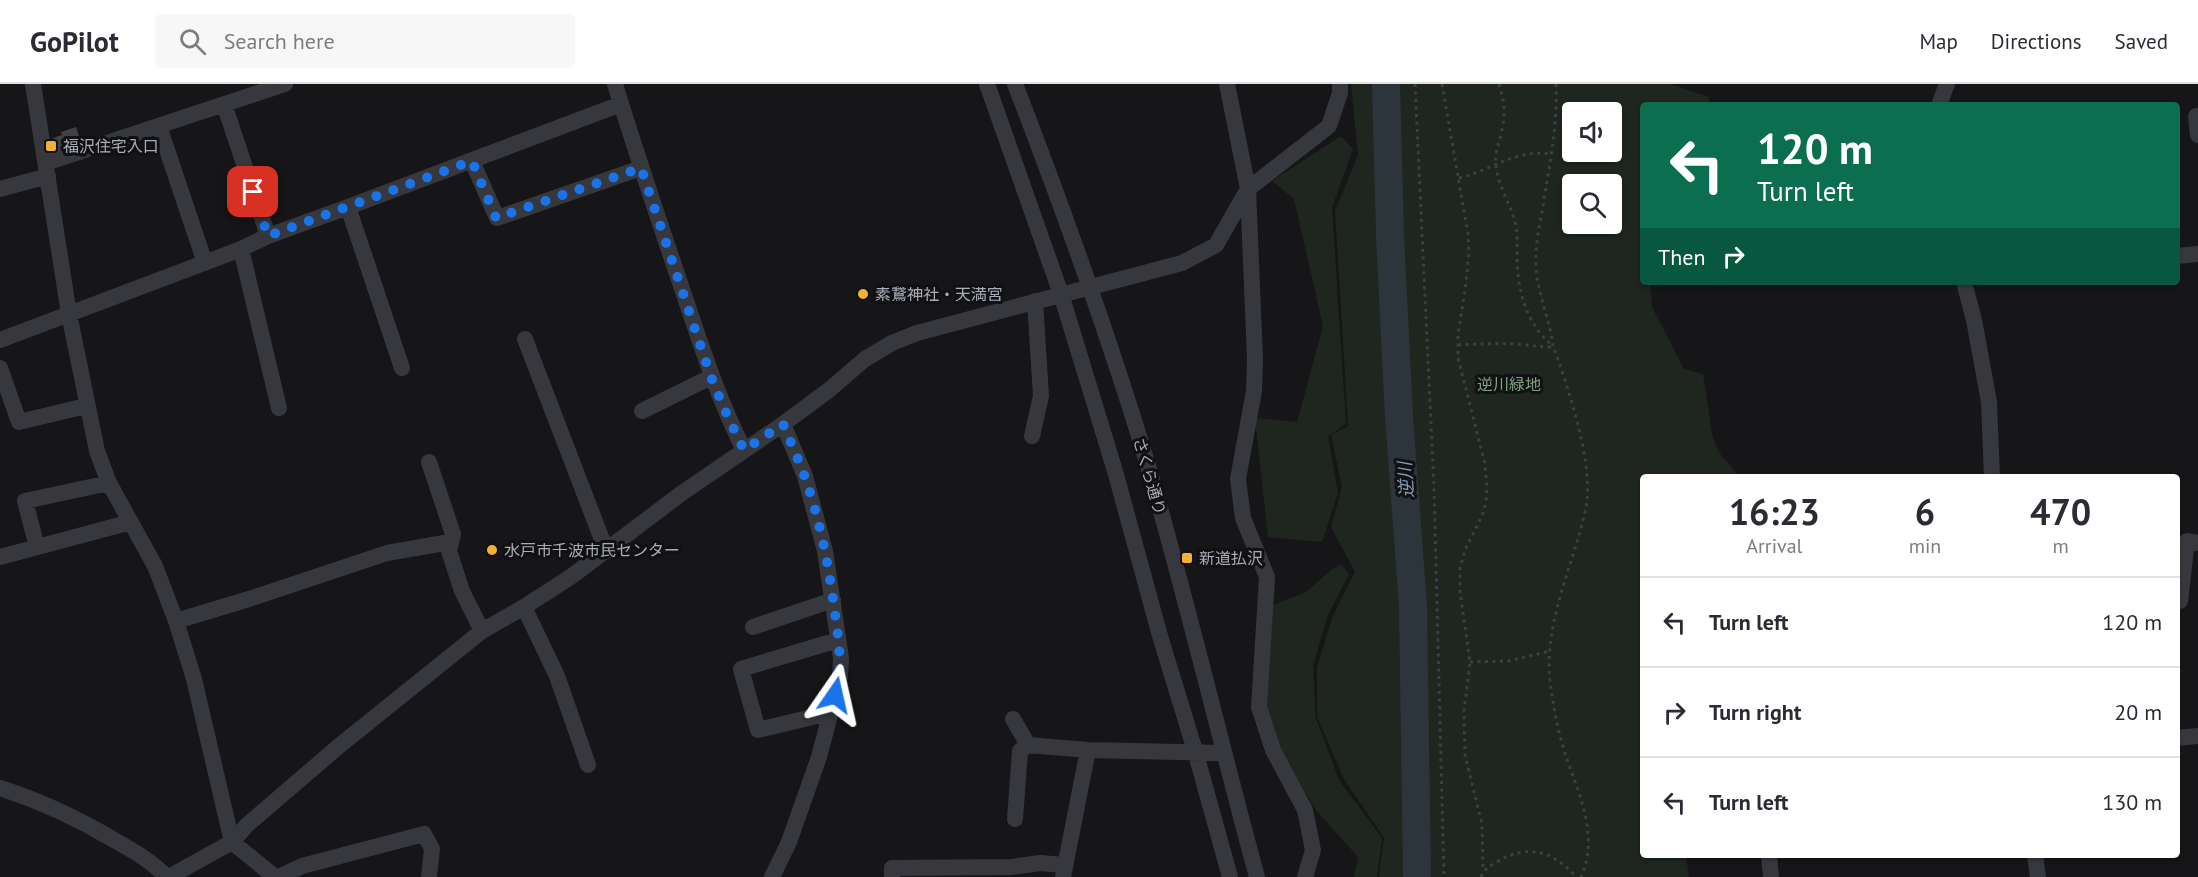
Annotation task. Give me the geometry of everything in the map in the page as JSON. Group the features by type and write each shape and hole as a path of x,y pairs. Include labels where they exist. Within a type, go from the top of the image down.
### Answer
{"street":[{"path":"33,84 69,314 96,452 109,483 155,566 176,621 194,679 232,842 277,877 302,866 424,834 432,849 429,877"},
{"path":"0,189 159,126 285,84"},
{"path":"615,84 711,377 744,450"},
{"name":"さくら通り","path":"987,84 1061,294 1115,471 1230,877"},
{"name":"さくら通り","path":"1014,84 1091,287 1149,468 1257,877"},
{"path":"1227,84 1248,189 1255,359 1254,391 1238,479 1243,518 1267,577 1259,707 1273,750 1305,810 1313,850 1305,877"},
{"path":"0,788 41,801 77,818 153,862 168,877 232,842 247,825 339,746 482,631 572,576 682,493 829,390 865,359 892,343 917,333 1182,263 1216,245 1248,189 1329,126 1340,93 1340,84"},
{"path":"1940,102 1947,84"},
{"path":"224,104 268,236"},
{"path":"0,340 205,263 268,236 621,104"},
{"path":"2196,116 2198,135"},
{"path":"159,126 205,263"},
{"path":"472,161 496,218 641,168"},
{"path":"348,207 402,368"},
{"path":"241,249 279,408"},
{"path":"2180,256 2198,254"},
{"path":"1965,285 1974,320 1989,402 1992,474"},
{"path":"1032,436 1041,396 1035,301"},
{"path":"525,339 606,550"},
{"path":"0,368 19,422 86,406"},
{"path":"642,411 711,377"},
{"path":"772,877 793,832 819,757 840,677 841,658 825,551 805,476 783,424"},
{"path":"429,462 453,534 449,551 462,591 482,631"},
{"path":"37,548 25,501 109,483"},
{"path":"0,556 131,522"},
{"path":"176,621 249,600 387,553 450,542"},
{"path":"2180,601 2187,542 2198,543"},
{"path":"753,627 833,600"},
{"path":"524,607 557,676 588,765"},
{"path":"830,712 758,730 741,669 838,640"},
{"path":"1013,720 1028,745"},
{"path":"2180,738 2198,736"},
{"path":"1015,819 1020,751 1028,745 1088,750 1224,753"},
{"path":"892,877 892,868 1011,867 1040,863 1064,871 1088,750"},
{"path":"1769,858 1771,877"},
{"path":"2035,858 2038,877"}],"path":[{"path":"1415,84 1434,499 1444,877"},
{"path":"1442,84 1468,234 1469,253 1458,358 1485,464 1487,488 1482,516 1460,568 1460,592 1470,662 1464,711 1465,754 1482,824 1484,871 1481,877"},
{"path":"1499,84 1504,113 1496,165 1499,182 1518,235 1519,291 1525,308 1541,337 1553,346"},
{"path":"1556,84 1556,124 1538,237 1536,265 1553,346 1582,444 1588,486 1584,516 1556,616 1550,651 1550,684 1558,729 1587,817 1586,866 1581,877"},
{"path":"1459,178 1496,165 1509,157 1526,153 1551,154"},
{"path":"1458,345 1491,343 1521,344 1538,348 1553,346"},
{"path":"1470,662 1508,661 1550,651"},
{"path":"1484,871 1505,857 1517,852 1529,851 1556,858 1576,877"}],"green space":[{"name":"逆川緑地","path":"1351,84 1670,84 1709,97 1709,102 1640,102 1640,285 1650,285 1652,307 1684,369 1703,374 1713,439 1721,455 1737,474 1640,474 1640,858 1686,858 1689,877 1379,877 1384,838 1344,779 1317,717 1317,668 1332,618 1355,572 1331,527 1342,487 1331,435 1348,426 1335,211 1358,155"},
{"path":"1341,136 1353,149 1332,208 1346,424 1328,436 1338,493 1322,542 1268,537 1255,418 1297,422 1323,326 1294,199 1272,181"},
{"path":"1341,564 1349,574 1327,617 1313,666 1316,718 1339,780 1382,838 1377,877 1354,877 1358,857 1316,810 1270,734 1260,666 1273,605 1306,592"}],"building":[{"path":"76,127 82,145 58,156 53,138 62,135 61,132"}],"waterway":[{"name":"逆川","path":"1386,84 1390,235 1399,417 1413,605 1417,877"}],"place":[{"name":"福沢住宅入口","path":"51,146"},
{"name":"素鵞神社・天満宮","path":"863,294"},
{"name":"水戸市千波市民センター","path":"492,550"},
{"name":"新道払沢","path":"1187,558"}],"route":[{"path":"253,192 268,236 472,161 496,218 641,168 711,377 744,450 783,424 805,476 825,551 841,658 840,677 835,695"}]}
